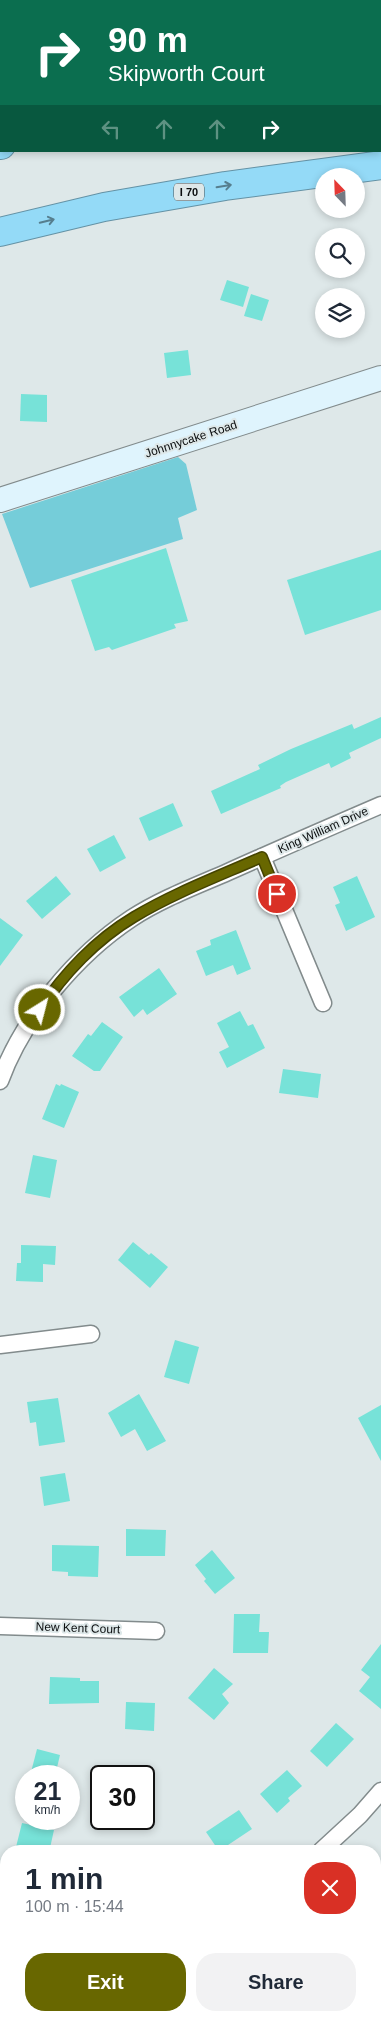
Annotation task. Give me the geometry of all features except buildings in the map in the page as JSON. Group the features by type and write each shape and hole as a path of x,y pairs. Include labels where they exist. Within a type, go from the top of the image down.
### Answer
{"highway":[{"name":"I 70","path":"0,232 104,207 225,186 381,165"}],"street":[{"name":"Johnnycake Road","path":"0,500 381,378"},
{"name":"King William Drive","path":"0,1081 24,1034 48,997 104,939 133,917 173,896 381,805"},
{"path":"262,857 323,1003"},
{"path":"0,1344 91,1334"},
{"path":"0,1620 0,1627"},
{"name":"New Kent Court","path":"0,1627 156,1631"},
{"path":"328,1845 360,1815 381,1791"}],"shaded area":[{"path":"178,457 186,464 197,510 178,518 183,539 30,588 2,514"}],"route":[{"path":"40,1010 48,997 104,939 133,917 173,896 262,857 277,894"}]}
